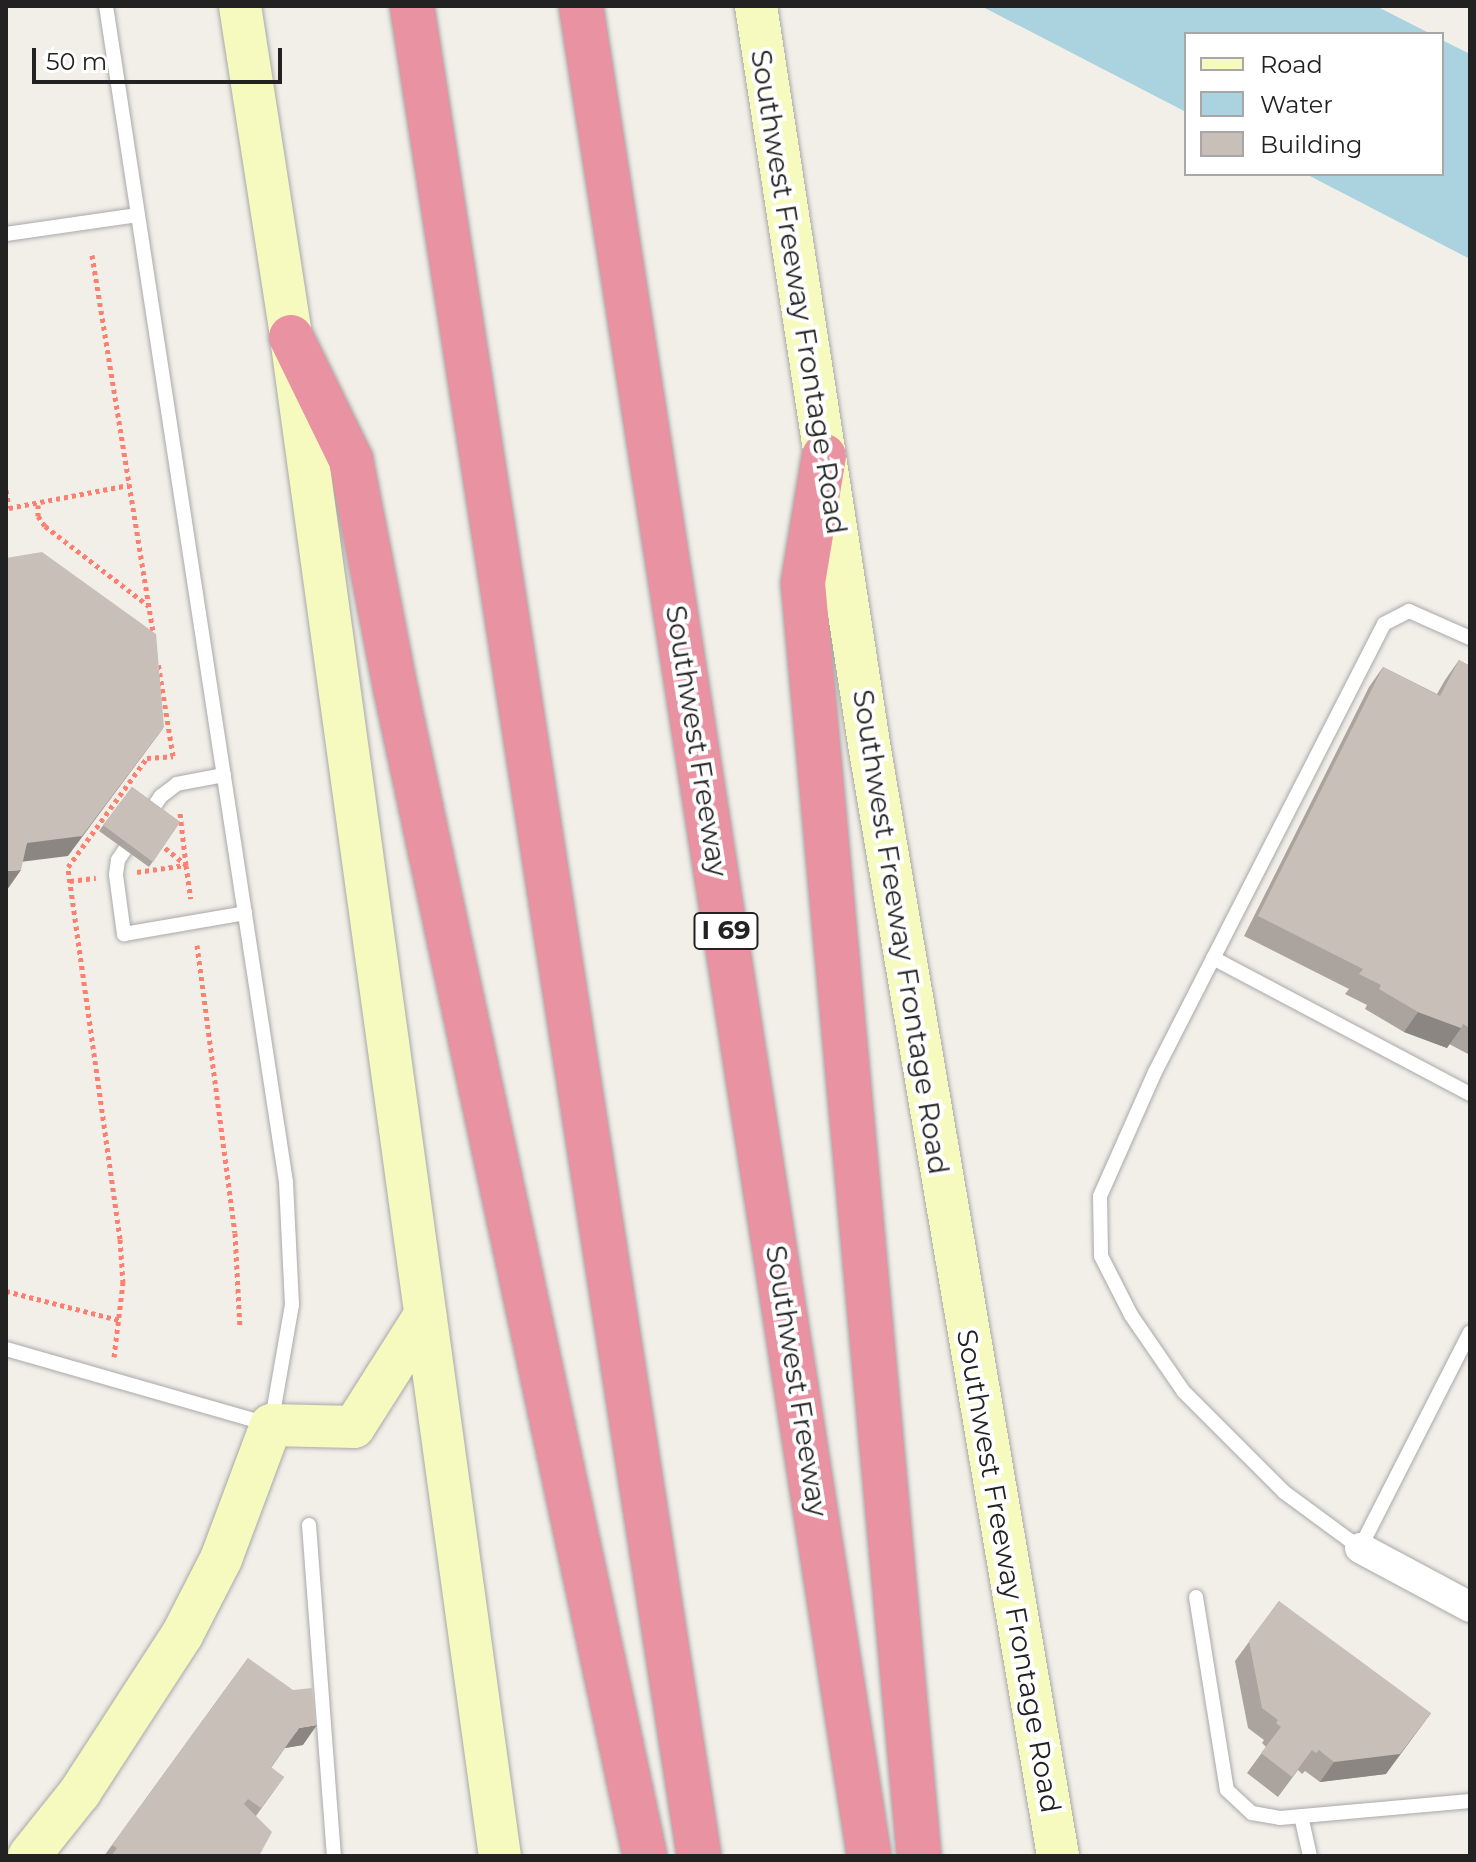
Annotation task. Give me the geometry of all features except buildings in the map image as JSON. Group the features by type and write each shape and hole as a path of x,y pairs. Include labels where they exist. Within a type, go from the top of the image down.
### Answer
{"highway":[{"path":"412,6 699,1856"},
{"name":"Southwest Freeway","path":"581,6 869,1856"},
{"path":"291,337 351,460 399,707 645,1856"},
{"path":"824,456 803,583 919,1856"}],"main road":[{"path":"240,6 291,337 500,1856"},
{"name":"Southwest Freeway Frontage Road","path":"756,6 873,765 1058,1856"},
{"path":"29,1856 80,1792 182,1635 221,1559 271,1425 354,1427 425,1315"}],"street":[{"path":"1360,1548 1470,1607"}],"lane":[{"path":"6,1349 271,1425 292,1305 286,1182 106,6"},
{"path":"6,234 138,215"},
{"path":"1470,638 1409,611 1384,624 1155,1072 1100,1196 1101,1256 1131,1315 1184,1392 1284,1492 1360,1548 1470,1332"},
{"path":"224,775 177,784 161,796 118,860 116,875 124,934 245,913"},
{"path":"1213,958 1470,1094"},
{"path":"309,1525 334,1856"},
{"path":"1196,1597 1227,1790 1252,1813 1280,1818 1470,1801"},
{"path":"1301,1816 1310,1856"}],"path":[{"path":"6,490 9,508 38,505 81,492 129,485"},
{"path":"38,505 38,516 45,526 150,607"},
{"path":"107,804 186,865 232,1204 241,1295 240,1328"},
{"path":"6,1291 119,1320"}],"water":[{"path":"981,6 1376,6 1427,32 1184,32 1184,111"},
{"path":"1444,41 1470,54 1470,259 1310,176 1444,176"}]}
